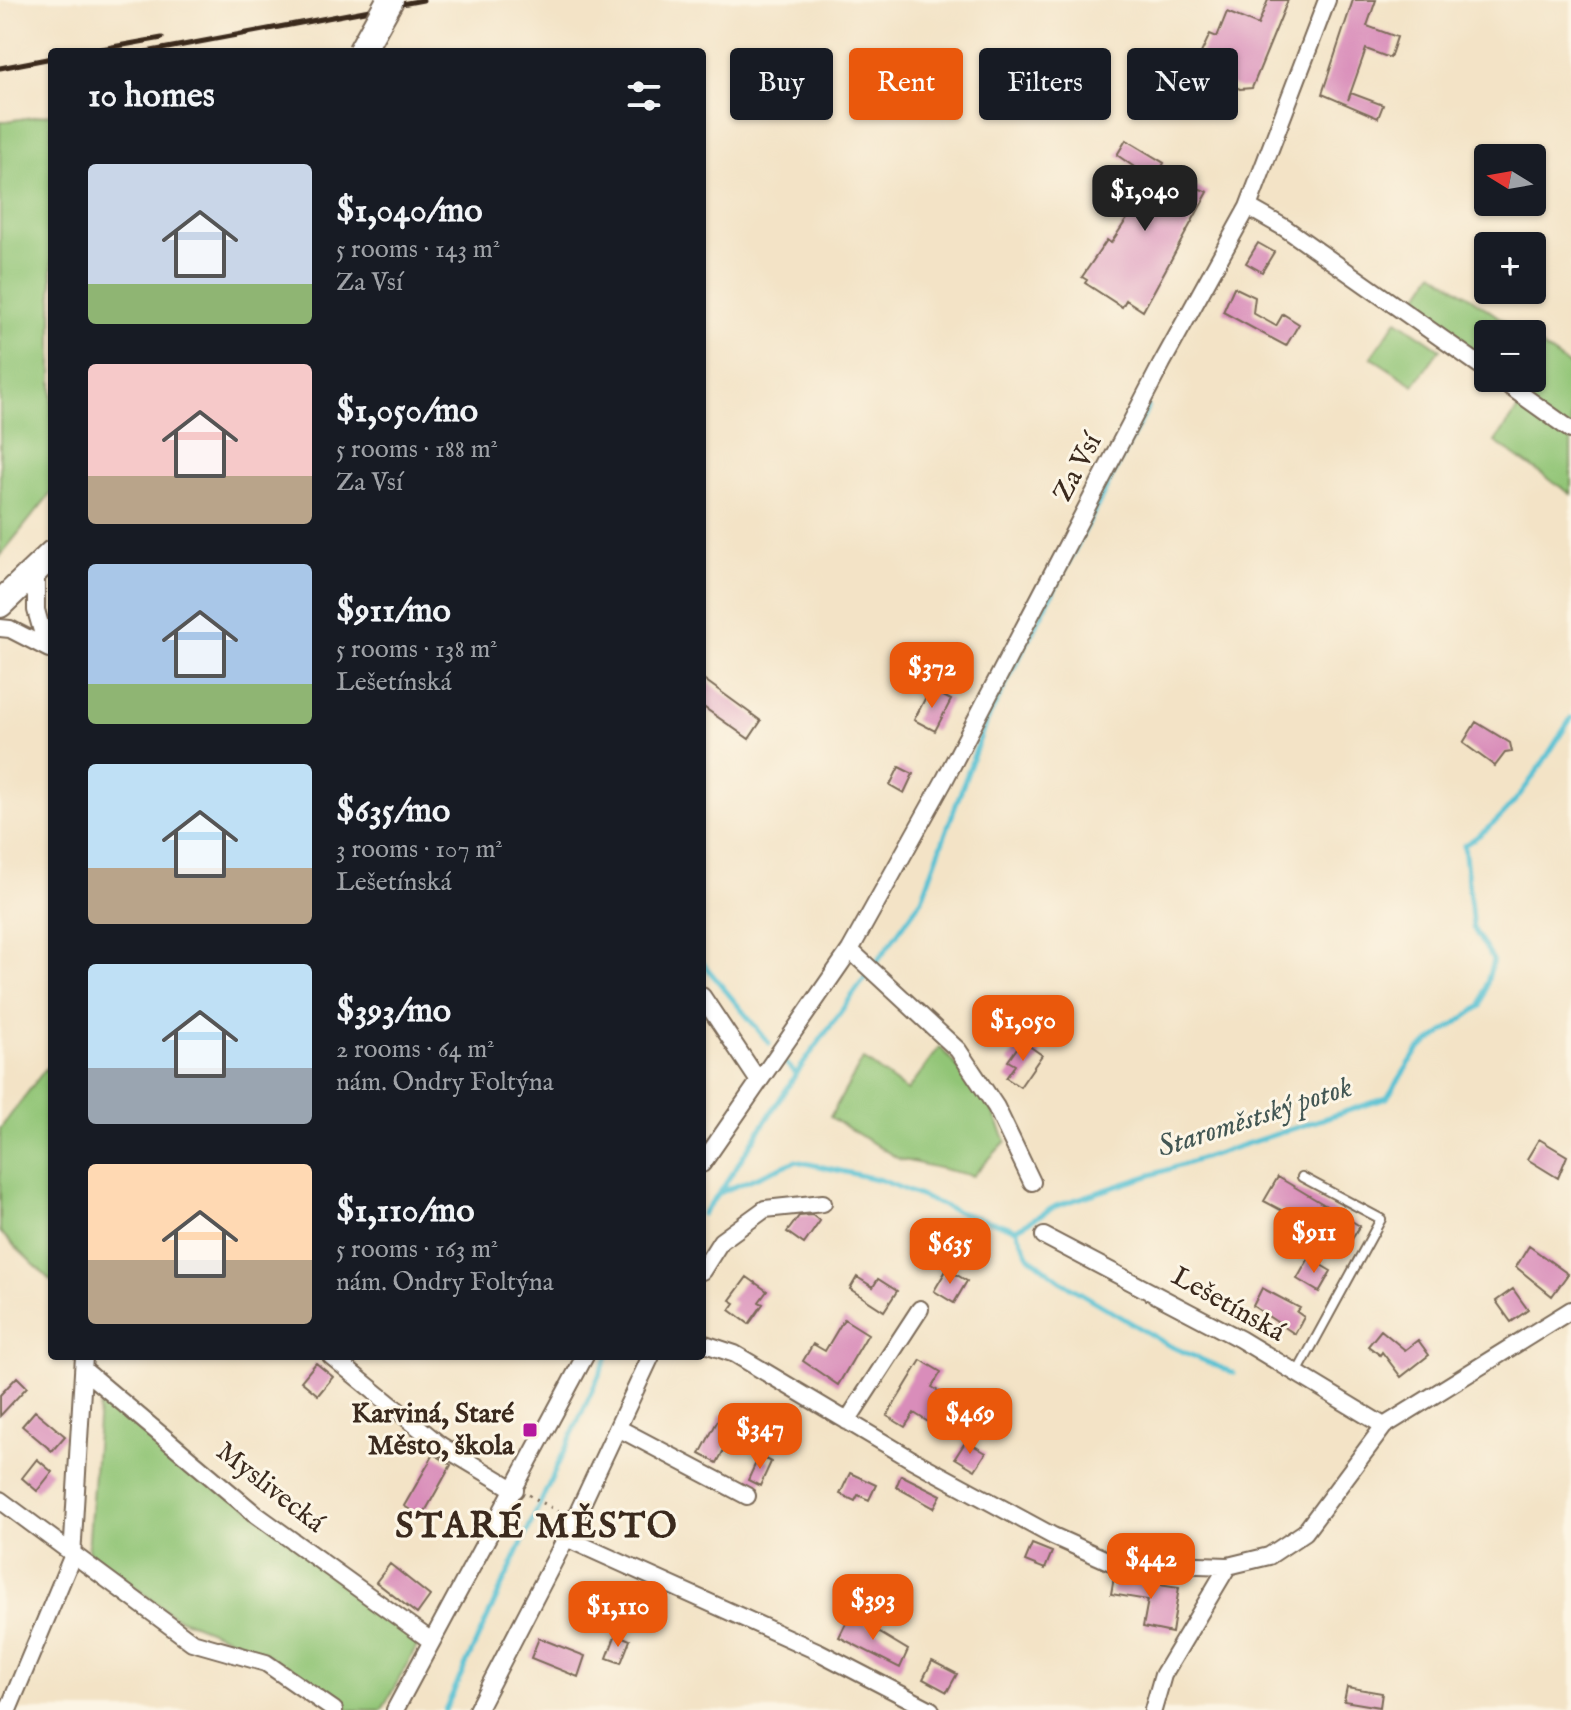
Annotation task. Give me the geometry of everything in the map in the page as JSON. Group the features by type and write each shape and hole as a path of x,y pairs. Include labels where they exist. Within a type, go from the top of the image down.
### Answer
{"main road":[{"path":"363,48 390,0"},
{"path":"0,604 44,562"}],"street":[{"name":"Za Vsí","path":"706,1158 850,950 944,781 1162,363 1248,207 1327,0"},
{"path":"1248,207 1297,236 1474,361"},
{"path":"1518,392 1571,430"},
{"path":"44,562 36,610 48,646"},
{"path":"0,628 48,649"},
{"path":"850,950 958,1050 996,1107 1032,1182"},
{"path":"706,1002 758,1080"},
{"path":"706,1265 721,1241 765,1209 823,1203"},
{"name":"Lešetínská","path":"1044,1236 1240,1339 1384,1426"},
{"path":"847,1421 920,1309"},
{"path":"706,1344 735,1354 847,1421 1053,1536 1111,1562 1228,1566 1269,1556 1305,1532 1384,1426 1571,1310"},
{"path":"336,1360 440,1445 515,1490"},
{"path":"395,1710 583,1360"},
{"path":"477,1710 566,1538 649,1360"},
{"name":"Myslivecká","path":"8,1710 72,1557 84,1363"},
{"name":"Myslivecká","path":"84,1363 254,1513 430,1640"},
{"path":"618,1428 747,1496"},
{"path":"0,1500 72,1557 192,1642 266,1663 334,1710"},
{"path":"566,1538 819,1652 931,1710"},
{"path":"1153,1710 1163,1675 1228,1566"}],"lane":[{"path":"1296,1373 1381,1219 1302,1177"}],"path":[{"path":"532,1497 544,1504"}],"green space":[{"path":"48,115 48,497 0,556 0,122"},
{"path":"1434,272 1474,300 1474,304 1480,304 1503,320 1474,320 1474,355 1410,308"},
{"path":"1397,320 1440,349 1414,385 1371,357"},
{"path":"1546,350 1571,367 1571,494 1495,442 1529,393 1546,392"},
{"path":"940,1047 990,1105 1006,1141 973,1176 899,1159 830,1117 863,1059 907,1091"},
{"path":"46,1068 48,1278 0,1232 0,1129"},
{"path":"115,1404 420,1641 382,1710 351,1710 261,1651 173,1616 88,1551 99,1407"}],"building":[{"path":"1268,0 1288,0 1252,88 1240,89 1238,48 1203,48 1210,34 1217,37 1227,12 1258,25"},
{"path":"1353,0 1376,0 1367,26 1397,37 1390,58 1366,49 1348,100 1351,93 1383,105 1378,118 1322,94"},
{"path":"1126,140 1164,163 1159,173 1208,192 1143,311 1126,300 1122,307 1085,283 1087,280 1082,277 1107,240 1111,243 1142,196 1130,188 1140,171 1117,155"},
{"path":"1258,243 1274,252 1262,272 1246,263"},
{"path":"1234,287 1255,297 1253,313 1276,326 1283,314 1299,324 1286,346 1223,312"},
{"path":"706,681 761,721 749,739 706,709"},
{"path":"930,689 951,700 935,731 914,720"},
{"path":"1476,722 1510,743 1512,752 1505,753 1495,766 1463,743"},
{"path":"899,767 913,774 904,793 890,785"},
{"path":"1022,1041 1042,1055 1020,1087 1006,1078 1015,1065 1008,1061"},
{"path":"1539,1139 1567,1156 1558,1178 1527,1159"},
{"path":"1278,1177 1360,1226 1348,1246 1264,1201"},
{"path":"812,1215 820,1221 804,1244 787,1232 799,1216"},
{"path":"1529,1246 1568,1274 1552,1296 1516,1267"},
{"path":"1309,1258 1331,1271 1319,1292 1297,1279"},
{"path":"947,1269 967,1281 954,1303 934,1291"},
{"path":"747,1277 767,1291 759,1302 763,1304 749,1324 730,1310 735,1303 730,1300"},
{"path":"857,1277 873,1287 878,1279 897,1291 884,1311 850,1289"},
{"path":"1262,1288 1300,1308 1297,1312 1304,1317 1295,1334 1253,1306"},
{"path":"1513,1289 1528,1310 1511,1322 1496,1301"},
{"path":"844,1319 868,1334 838,1385 803,1361 813,1344 825,1351"},
{"path":"1381,1330 1405,1350 1418,1340 1429,1355 1401,1377 1382,1352 1380,1355 1368,1346"},
{"path":"921,1360 941,1372 932,1387 954,1401 938,1428 914,1413 905,1427 887,1416"},
{"path":"316,1363 333,1377 318,1395 301,1381"},
{"path":"17,1377 27,1387 0,1416 0,1395"},
{"path":"35,1411 65,1436 52,1451 22,1426"},
{"path":"721,1414 738,1423 717,1463 700,1454"},
{"path":"966,1441 986,1453 975,1470 955,1458"},
{"path":"434,1454 451,1465 422,1517 404,1506"},
{"path":"759,1456 771,1462 760,1486 748,1480"},
{"path":"37,1459 52,1472 37,1491 22,1478"},
{"path":"850,1473 876,1485 869,1500 858,1495 855,1501 840,1494"},
{"path":"901,1475 941,1495 934,1508 896,1487"},
{"path":"1032,1544 1052,1552 1045,1569 1025,1561"},
{"path":"390,1564 430,1596 417,1614 376,1582"},
{"path":"1114,1577 1179,1587 1172,1633 1143,1627 1148,1600 1111,1594"},
{"path":"850,1615 908,1650 900,1668 839,1637"},
{"path":"616,1634 630,1640 621,1663 607,1658"},
{"path":"539,1638 585,1656 578,1677 531,1658"},
{"path":"932,1661 957,1674 947,1692 923,1679"},
{"path":"1347,1687 1382,1693 1380,1707 1344,1701"}],"waterway":[{"path":"877,962 922,899 984,727 1148,407"},
{"name":"Staroměstský potok","path":"706,1209 719,1193 796,1161 881,1180 958,1212 1016,1229 1056,1206 1387,1098 1418,1050 1481,1006 1493,960 1473,928 1464,845 1497,820 1525,789 1571,718"},
{"path":"706,967 769,1043"},
{"path":"796,1074 867,975"},
{"path":"720,1192 796,1074 786,1063"},
{"path":"1016,1229 1029,1256 1062,1282 1170,1346 1233,1373"},
{"name":"Staroměstský potok","path":"445,1710 606,1360"}],"railway":[{"path":"167,48 423,0"},
{"path":"107,48 162,38"},
{"path":"0,68 48,59"}],"place":[{"name":"Karviná, Staré Město, škola","path":"530,1430"}],"district":[{"name":"STARÉ MĚSTO","path":"537,1527"}]}
